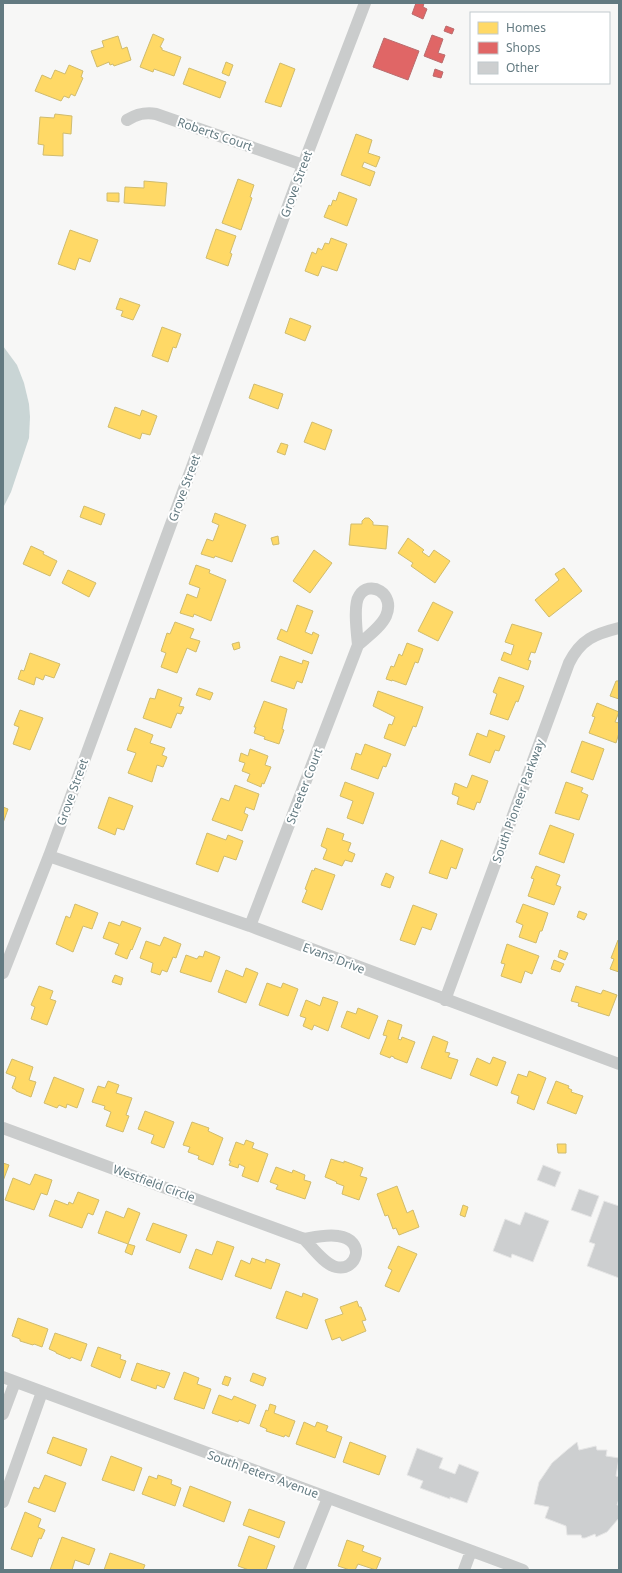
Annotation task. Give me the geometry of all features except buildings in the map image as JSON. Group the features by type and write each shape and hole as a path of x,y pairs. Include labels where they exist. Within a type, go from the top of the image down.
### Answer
{"street":[{"name":"Grove Street","path":"3,973 49,856 303,165 365,3"},
{"name":"Roberts Court","path":"127,120 140,114 156,114 303,165"},
{"name":"South Pioneer Parkway","path":"445,1000 569,663 577,649 590,638 599,633 619,628"},
{"name":"Streeter Court","path":"250,926 358,645"},
{"name":"Evans Drive","path":"49,856 250,926 619,1064"},
{"name":"Westfield Circle","path":"3,1128 304,1239"},
{"name":"South Peters Avenue","path":"3,1378 523,1570"},
{"path":"3,1414 15,1382"},
{"path":"3,1502 42,1392"},
{"path":"299,1570 328,1498"},
{"path":"464,1570 471,1551"}],"shaded area":[{"path":"3,346 17,365 24,383 29,404 30,417 29,438 11,492 3,508"}]}
